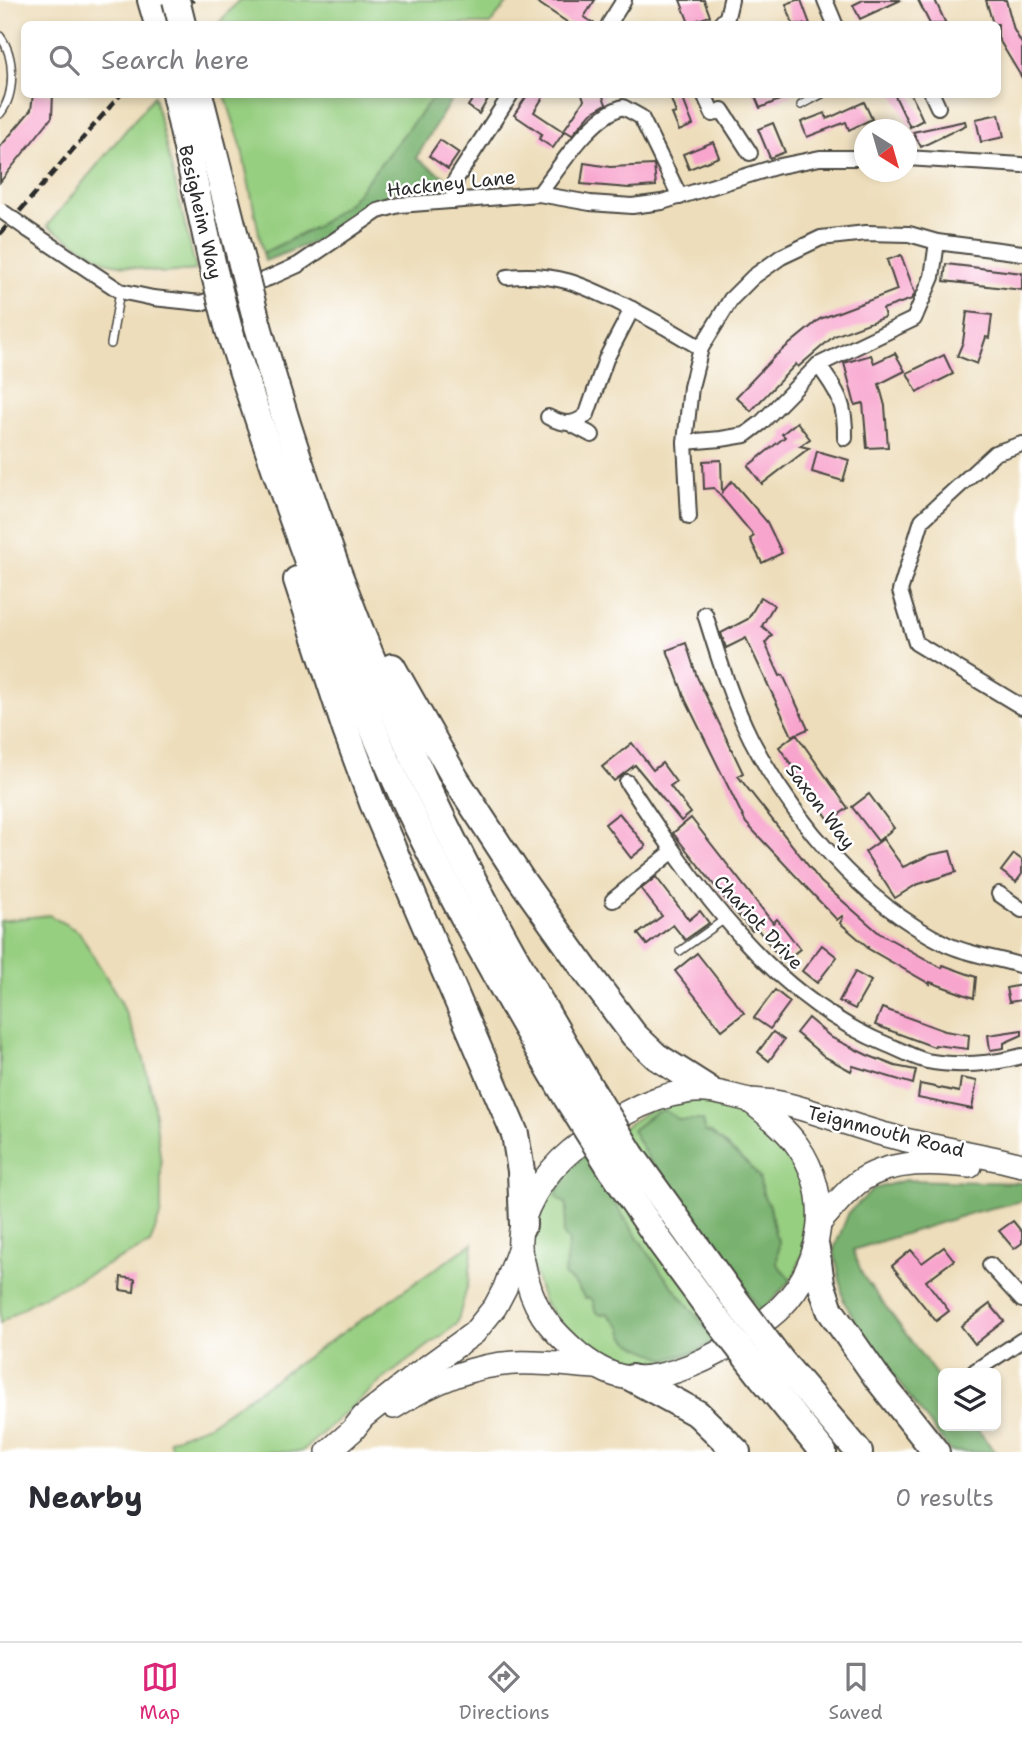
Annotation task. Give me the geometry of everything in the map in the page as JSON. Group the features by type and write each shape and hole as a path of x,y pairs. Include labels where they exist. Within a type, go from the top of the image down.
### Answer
{"highway":[{"path":"160,9 178,21"},
{"name":"Besigheim Way","path":"176,98 229,330 276,473"},
{"name":"Besigheim Way","path":"201,98 258,326 320,525"},
{"path":"276,473 337,639 384,754 458,904 622,1163 661,1243 710,1310 859,1452"},
{"path":"276,473 288,549 346,730 402,875 515,1134 521,1171 521,1236"},
{"path":"320,525 360,597 415,710 455,778 522,881 634,1035 656,1056 708,1090"},
{"path":"320,525 417,765 455,844 521,968 577,1090"},
{"path":"622,1163 728,1290 772,1370 823,1452"},
{"path":"816,1249 821,1283 830,1310 878,1379 936,1452"},
{"path":"632,1378 698,1414 737,1452"}],"main road":[{"path":"328,1452 353,1430 363,1417 416,1374 460,1345 487,1319 505,1288 536,1192 563,1158 623,1113 643,1103 662,1097 708,1090"},
{"name":"Teignmouth Road","path":"708,1090 749,1100 780,1103 895,1138 1022,1165"},
{"path":"353,1430 437,1383 511,1363 595,1367 632,1378 686,1367 724,1350 780,1308 800,1284 816,1249 820,1222 816,1186 805,1156 782,1128 749,1100"},
{"name":"Teignmouth Road","path":"820,1222 848,1191 876,1172 916,1164 989,1168 1022,1165"},
{"path":"521,1236 527,1285 539,1312 560,1338 595,1367"}],"street":[{"path":"611,21 624,0"},
{"path":"723,21 727,16 731,0"},
{"path":"825,0 834,21"},
{"path":"453,201 456,179 508,98"},
{"path":"706,98 713,114 722,110 750,153"},
{"path":"539,194 598,120 612,110 623,107 641,117 680,197"},
{"name":"Hackney Lane","path":"0,210 120,291 153,299 201,303 298,265 378,211 399,205 539,194 590,203 632,206 662,202 775,167 820,158 854,158"},
{"path":"917,159 1022,165"},
{"path":"689,517 685,442 691,387 701,348 731,299 753,277 781,257 821,238 866,233 909,234 937,242 1022,253"},
{"path":"685,442 745,435 818,365 914,319 932,277 937,242"},
{"path":"507,277 536,275 565,279 591,288 701,348"},
{"path":"570,424 587,414 606,359 632,309"},
{"path":"818,365 835,387 844,406 845,439"},
{"path":"548,417 592,435"},
{"path":"1022,444 995,453 922,520 900,591 916,643 1022,707"},
{"name":"Saxon Way","path":"705,614 727,683 751,738 794,806 831,855 909,924 949,945 1022,966"},
{"name":"Chariot Drive","path":"626,782 673,852 726,918 785,981 824,1010 867,1037 927,1061 964,1064 1022,1056"},
{"path":"613,900 673,852"},
{"path":"999,894 1022,910"},
{"path":"990,1265 1022,1300"},
{"path":"980,1368 1022,1340"}],"lane":[{"path":"0,36 7,45 12,78 5,108 0,114"},
{"path":"801,105 814,98"},
{"path":"111,344 120,291"},
{"path":"680,951 726,918"}],"green space":[{"path":"239,0 510,0 492,21 221,21"},
{"path":"154,98 196,270 164,273 109,263 47,226"},
{"path":"226,98 433,98 350,202 316,227 263,253 241,145"},
{"path":"433,98 452,98 416,158 446,178 439,195 394,191 329,236 265,261 263,253 316,227 350,202"},
{"path":"49,915 79,932 121,1002 143,1056 153,1099 161,1164 161,1213 150,1244 36,1300 0,1323 0,921"},
{"path":"695,1100 728,1105 773,1130 800,1168 810,1201 809,1239 794,1276 761,1312 698,1354 652,1366 615,1361 572,1337 543,1301 530,1256 531,1235 540,1202 570,1162 655,1107"},
{"path":"664,1110 680,1120 703,1120 705,1132 711,1133 759,1177 779,1242 777,1264 791,1280 762,1312 650,1161 632,1130 654,1113"},
{"path":"587,1155 605,1183 604,1188 662,1273 716,1340 697,1351 665,1359 627,1340 622,1328 607,1313 602,1315 596,1312 594,1302 585,1298 576,1285 564,1275 569,1242 563,1234 567,1209 566,1203 559,1199 557,1192 566,1179 565,1175"},
{"path":"905,1180 1022,1183 1022,1201 975,1212 853,1250 863,1276 938,1377 938,1431 979,1431 995,1452 951,1452 870,1345 844,1302 834,1249 849,1212 874,1189"},
{"path":"473,1243 469,1280 457,1324 381,1381 301,1452 173,1452 169,1440 208,1425"}],"building":[{"path":"534,0 595,0 584,17 590,21 566,21"},
{"path":"680,0 704,0 710,16 688,21"},
{"path":"801,0 809,21 792,21 786,4"},
{"path":"863,0 901,0 860,19 853,5"},
{"path":"918,0 935,0 945,21 928,21"},
{"path":"986,0 1006,0 1014,30 1022,44 1022,78 1001,43 1001,21 992,21"},
{"path":"32,98 53,98 52,117 0,182 0,147 31,110"},
{"path":"473,98 489,98 479,114 468,106"},
{"path":"525,98 543,98 534,112 564,132 553,148 539,139 542,134 514,115"},
{"path":"583,98 604,98 606,104 591,113 572,135 564,130"},
{"path":"670,98 683,98 693,125 679,131 672,114 676,113"},
{"path":"756,98 785,98 760,108"},
{"path":"896,98 913,98 923,120 917,123 917,119 906,119"},
{"path":"864,102 872,119 854,119 854,128 849,130 846,122 807,137 801,122 825,113 827,119"},
{"path":"999,114 1004,137 981,142 976,119"},
{"path":"965,121 966,125 921,147 917,131"},
{"path":"773,123 785,152 770,158 758,129"},
{"path":"440,140 459,153 448,169 429,156"},
{"path":"713,142 719,157 689,169 683,154"},
{"path":"584,163 610,167 654,165 656,186 629,188 581,184"},
{"path":"901,255 915,293 912,299 883,309 885,317 834,336 798,367 796,364 751,411 736,397 775,356 820,319 897,290 887,260"},
{"path":"946,264 1022,273 1022,290 944,281"},
{"path":"967,312 992,315 989,338 986,337 977,364 957,356 963,342"},
{"path":"895,353 905,371 879,384 885,406 888,447 867,448 863,403 855,405 844,363 871,355 874,363"},
{"path":"944,355 953,374 917,392 907,373"},
{"path":"797,422 810,439 800,446 809,448 762,484 748,466 785,437 782,434"},
{"path":"817,451 849,460 843,481 812,472"},
{"path":"721,460 722,492 732,481 767,522 782,553 762,563 750,539 754,536 714,488 704,489 703,461"},
{"path":"761,597 774,605 762,626 772,635 765,643 808,729 792,736 746,638 726,648 721,633 748,619"},
{"path":"686,643 697,677 743,773 738,776 821,882 879,933 942,968 943,965 976,977 974,998 930,984 867,948 840,923 842,916 837,920 746,823 686,701 667,650"},
{"path":"796,734 848,808 830,821 779,747"},
{"path":"632,743 653,770 662,763 676,782 670,786 691,813 681,821 635,765 614,781 602,767"},
{"path":"869,794 894,828 878,841 852,807"},
{"path":"619,813 646,846 631,858 605,824"},
{"path":"691,818 773,923 777,919 800,949 783,962 756,927 752,931 733,909 673,833"},
{"path":"883,839 903,867 930,855 950,851 956,872 916,885 895,898 865,852"},
{"path":"1014,854 1022,860 1022,874 1016,882 1001,871"},
{"path":"656,877 689,920 700,911 709,923 685,940 673,925 647,945 638,934 662,916 641,889"},
{"path":"822,945 837,957 817,983 802,971"},
{"path":"697,953 744,1013 722,1030 675,971"},
{"path":"855,972 871,981 855,1009 839,1001"},
{"path":"1022,985 1022,1000 1009,1002 1006,988"},
{"path":"775,990 790,1002 770,1029 754,1018"},
{"path":"882,1008 945,1031 969,1035 968,1049 934,1047 875,1025"},
{"path":"808,1018 832,1038 867,1055 895,1066 916,1070 913,1084 853,1066 851,1071 825,1057 796,1033"},
{"path":"1022,1030 1022,1035 1004,1043 1004,1048 990,1050 988,1035"},
{"path":"773,1032 784,1040 769,1061 758,1052"},
{"path":"961,1078 977,1081 972,1109 918,1098 920,1084 959,1092"},
{"path":"1013,1221 1022,1232 1022,1243 1014,1249 999,1231"},
{"path":"944,1247 954,1260 926,1281 949,1311 936,1321 892,1266 911,1250 922,1263"},
{"path":"121,1277 135,1279 134,1292 120,1290"},
{"path":"990,1304 1004,1321 975,1344 961,1326"}],"railway":[{"path":"175,21 193,0"},
{"path":"0,234 118,98"}]}
